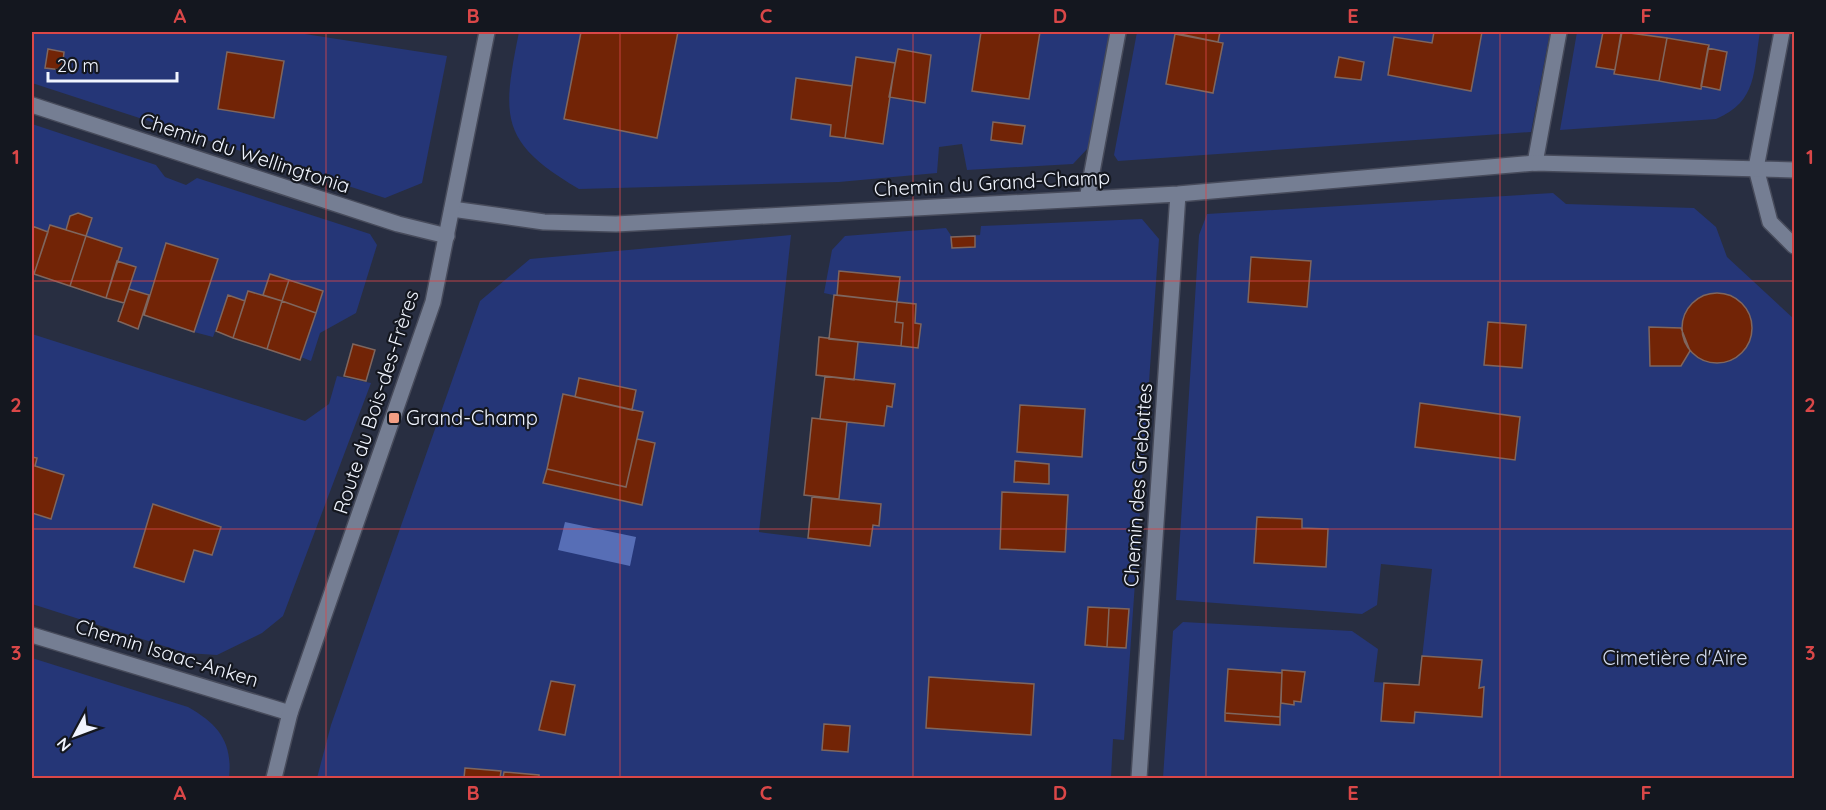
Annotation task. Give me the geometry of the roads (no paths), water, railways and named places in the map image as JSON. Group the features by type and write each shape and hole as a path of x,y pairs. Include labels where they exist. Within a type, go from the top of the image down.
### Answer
{"street":[{"name":"Route du Bois-des-Frères","path":"274,778 290,713 429,313 447,236 487,32"},
{"path":"1087,199 1118,32"},
{"path":"1535,163 1559,32"},
{"path":"1782,32 1756,168 1770,222 1794,246"},
{"name":"Chemin du Wellingtonia","path":"32,105 398,224 447,236"},
{"name":"Chemin du Grand-Champ","path":"452,209 544,222 616,224 1178,194 1535,163 1794,170"},
{"name":"Chemin des Grebattes","path":"1139,778 1178,194"},
{"name":"Chemin Isaac-Anken","path":"32,635 290,713"}],"place":[{"name":"Grand-Champ","path":"394,418"}],"park label":[{"name":"Cimetière d'Aïre","path":"1675,658"}]}
